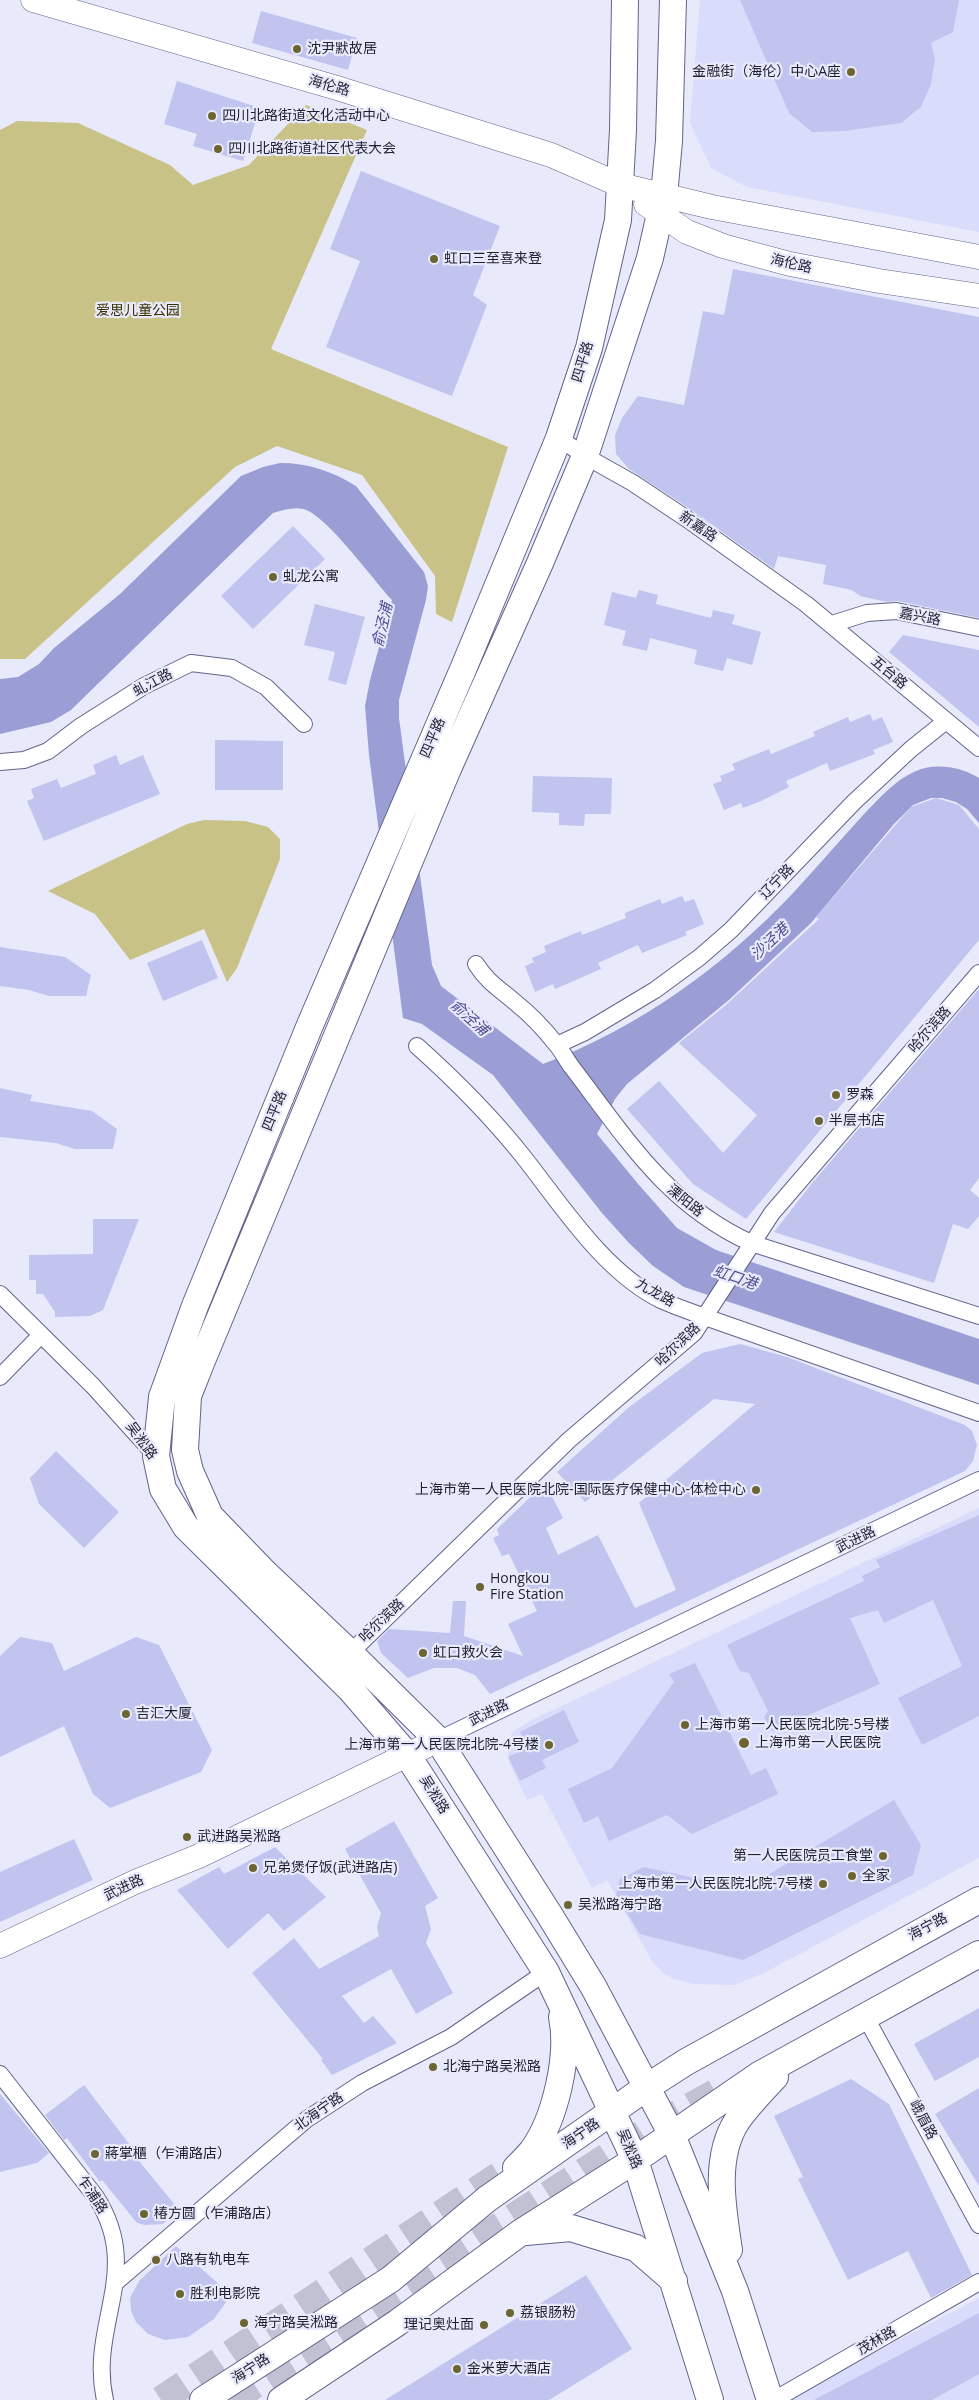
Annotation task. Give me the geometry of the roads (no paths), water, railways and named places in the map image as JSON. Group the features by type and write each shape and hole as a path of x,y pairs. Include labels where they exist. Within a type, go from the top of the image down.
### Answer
{"main road":[{"name":"四平路","path":"156,1456 162,1396 196,1306 310,1025 559,438 589,348 618,220 625,0"},
{"name":"四平路","path":"350,1653 265,1573 210,1516 190,1471 185,1450 188,1396 419,840 585,456 650,258 662,206 669,141 673,0"},
{"name":"吴淞路","path":"156,1456 162,1489 186,1527 351,1690 408,1756 551,1981 635,2160 709,2398"},
{"path":"350,1653 438,1740 593,1986 672,2135 735,2291 770,2400"},
{"name":"海宁路","path":"203,2400 391,2279 487,2199 647,2087 686,2062 979,1900"},
{"path":"281,2400 397,2323 520,2233 635,2160 759,2075 979,1954"},
{"path":"487,2199 532,2151 544,2131 551,2112 564,2055 564,2028 551,1981"},
{"path":"735,2291 722,2177 726,2149 736,2123 748,2105 804,2050"},
{"path":"520,2233 571,2228 636,2248 674,2281"}],"street":[{"name":"海伦路","path":"33,0 551,154 662,206 979,257"},
{"name":"海伦路","path":"662,206 687,232 723,246 790,264 879,281 979,296"},
{"name":"新嘉路","path":"559,438 585,456 633,483 687,519 832,624"},
{"name":"嘉兴路","path":"832,624 867,613 896,611 979,628"},
{"name":"五台路","path":"832,624 946,721"},
{"name":"虬江路","path":"0,762 24,760 48,751 81,726 144,686 191,663 232,668 266,687 304,724"},
{"path":"946,721 979,748"},
{"name":"辽宁路","path":"560,1051 585,1032 655,990 700,957 731,930 862,795 946,721"},
{"name":"溧阳路","path":"476,964 490,983 530,1015 560,1051 637,1154 665,1185 695,1211 725,1231 747,1249 979,1316"},
{"name":"哈尔滨路","path":"350,1653 557,1451 679,1348 706,1317 747,1249 772,1213 979,973"},
{"name":"九龙路","path":"417,1046 458,1082 484,1110 609,1261 631,1280 662,1300 706,1317 979,1413"},
{"name":"吴淞路","path":"0,1294 119,1413 156,1456"},
{"path":"0,1377 41,1335"},
{"name":"武进路","path":"0,1946 135,1882 199,1856 979,1480"},
{"name":"北海宁路","path":"115,2283 307,2119 362,2083 451,2037 551,1981"},
{"name":"峨眉路","path":"865,2016 979,2225"},
{"name":"乍浦路","path":"0,2074 104,2209 116,2246 115,2283 104,2345 101,2382 105,2400"},
{"name":"茂林路","path":"774,2400 979,2282"}],"water":[{"path":"280,463 300,464 320,469 356,486 424,572 428,586 426,600 399,700 399,718 432,965 441,986 543,1064 613,1032 678,992 709,969 767,919 865,813 900,780 914,772 930,767 956,769 979,778 979,823 967,809 956,802 942,798 931,798 913,805 894,824 811,923 730,999 627,1084 615,1099 597,1134 677,1228 716,1250 979,1339 979,1385 684,1287 653,1266 629,1243 602,1213 493,1075 422,1024 403,1018 369,755 365,706 370,680 392,600 349,549 324,522 312,513 296,508 273,513 71,710 51,722 0,734 0,679 18,677 39,664 54,648 120,594 241,476 263,467"}],"tunnel":[{"path":"231,2400 650,2129 717,2092"},
{"path":"161,2400 509,2169"}],"place":[{"name":"沈尹默故居","path":"297,49"},
{"name":"金融街（海伦）中心A座","path":"851,72"},
{"name":"四川北路街道文化活动中心","path":"212,116"},
{"name":"四川北路街道社区代表大会","path":"218,149"},
{"name":"虹口三至喜来登","path":"434,259"},
{"name":"虬龙公寓","path":"273,577"},
{"name":"罗森","path":"836,1095"},
{"name":"半层书店","path":"819,1121"},
{"name":"上海市第一人民医院北院-国际医疗保健中心-体检中心","path":"756,1490"},
{"name":"Hongkou Fire Station","path":"480,1587"},
{"name":"虹口救火会","path":"423,1653"},
{"name":"吉汇大厦","path":"126,1714"},
{"name":"上海市第一人民医院北院-5号楼","path":"685,1725"},
{"name":"上海市第一人民医院","path":"744,1743"},
{"name":"上海市第一人民医院北院-4号楼","path":"549,1745"},
{"name":"武进路吴淞路","path":"187,1837"},
{"name":"第一人民医院员工食堂","path":"883,1856"},
{"name":"兄弟煲仔饭(武进路店)","path":"253,1868"},
{"name":"全家","path":"852,1876"},
{"name":"上海市第一人民医院北院-7号楼","path":"823,1884"},
{"name":"吴淞路海宁路","path":"568,1905"},
{"name":"北海宁路吴淞路","path":"433,2067"},
{"name":"蔣掌櫃（乍浦路店）","path":"95,2154"},
{"name":"椿方圆（乍浦路店）","path":"144,2214"},
{"name":"八路有轨电车","path":"156,2260"},
{"name":"胜利电影院","path":"180,2294"},
{"name":"荔银肠粉","path":"510,2313"},
{"name":"海宁路吴淞路","path":"244,2323"},
{"name":"理记奥灶面","path":"484,2325"},
{"name":"金米萝大酒店","path":"457,2369"}],"park label":[{"name":"爱思儿童公园","path":"138,311"}],"water label":[{"name":"俞泾浦","path":"383,625"},
{"name":"沙泾港","path":"770,942"},
{"name":"俞泾浦","path":"469,1018"},
{"name":"虹口港","path":"735,1278"}]}
